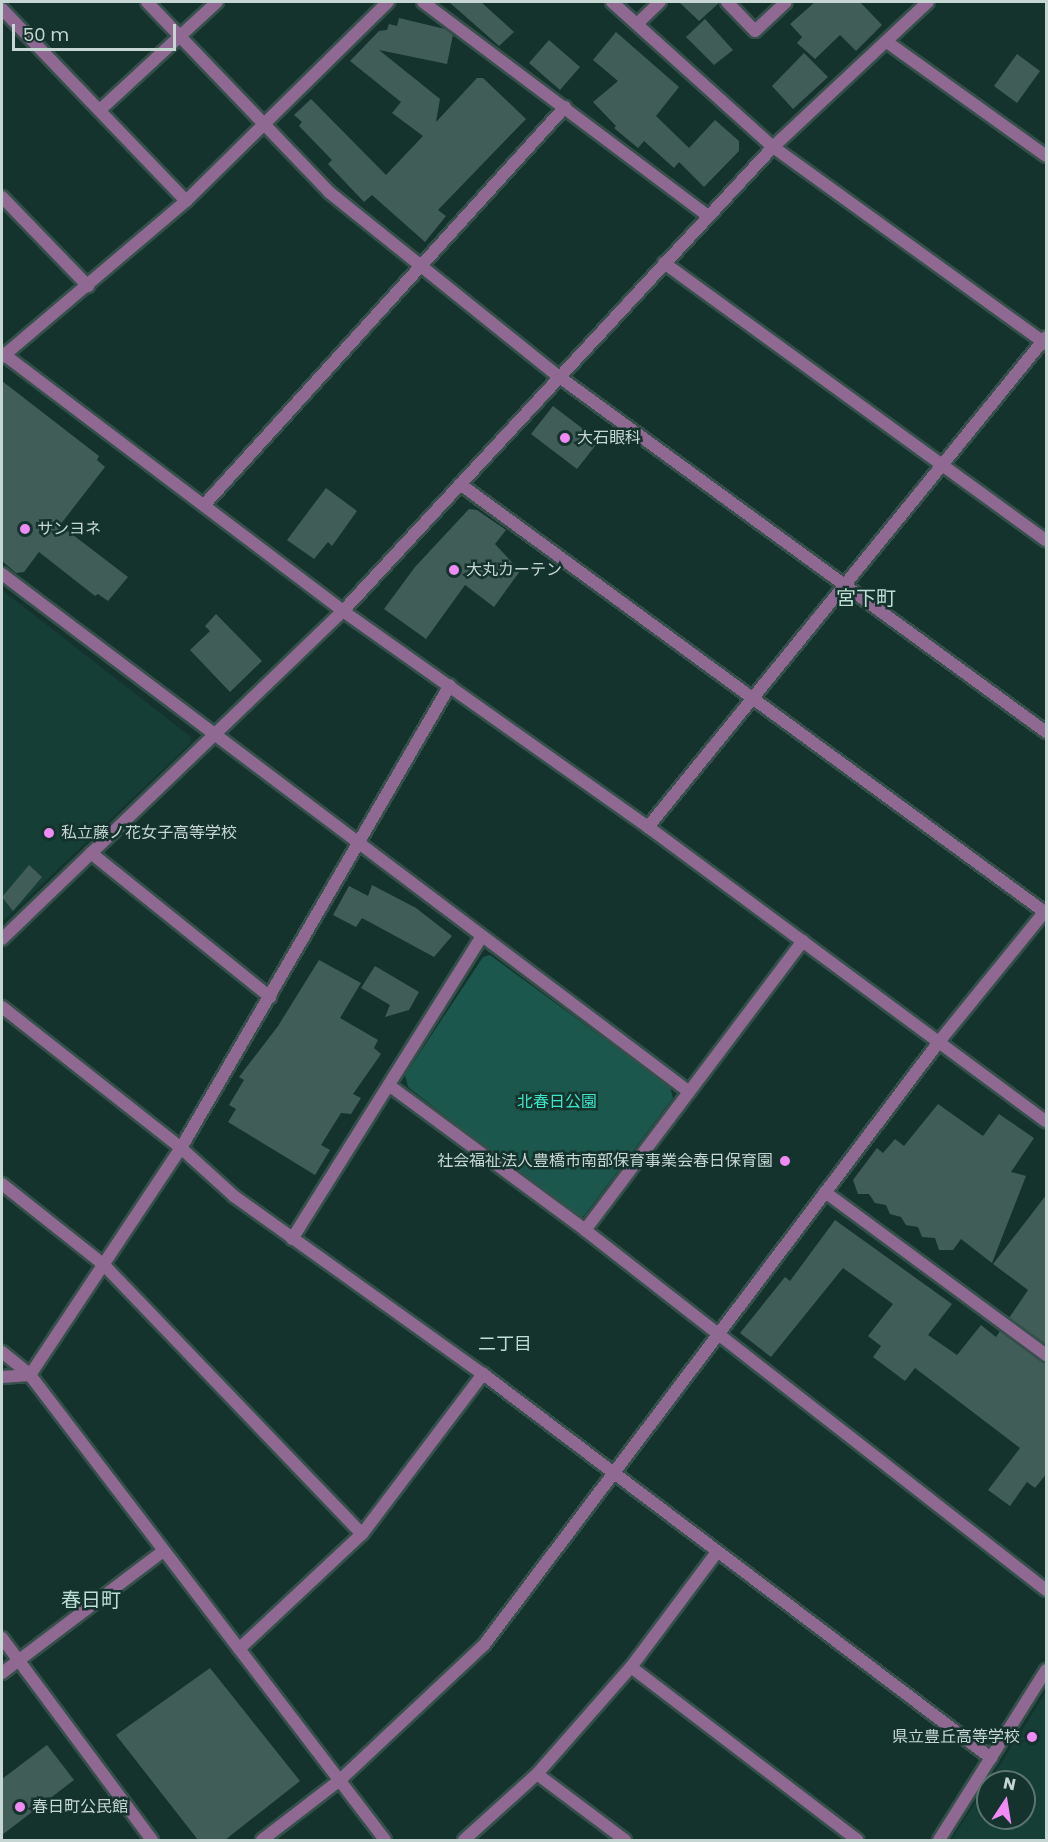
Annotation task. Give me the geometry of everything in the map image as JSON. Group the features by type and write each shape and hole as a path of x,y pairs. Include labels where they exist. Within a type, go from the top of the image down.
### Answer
{"street":[{"path":"147,2 329,192 420,268 558,376 1047,732"},
{"path":"101,110 217,2"},
{"path":"388,2 186,201 88,286 2,355 205,504 343,611 648,827 938,1043 1047,1121"},
{"path":"423,2 565,106 708,216"},
{"path":"612,2 773,147 1045,341 648,827"},
{"path":"637,24 660,2"},
{"path":"727,2 755,31 786,2"},
{"path":"2,939 343,611 558,376 773,147 928,2"},
{"path":"2,9 186,201"},
{"path":"887,42 1047,156"},
{"path":"205,504 565,106"},
{"path":"2,197 88,286"},
{"path":"664,263 944,464 1047,541"},
{"path":"262,1840 340,1780 484,1645 938,1043 1046,912 460,484"},
{"path":"2,574 481,938 688,1091"},
{"path":"30,1375 181,1148 450,685"},
{"path":"91,853 270,997"},
{"path":"292,1239 481,938"},
{"path":"585,1230 803,941"},
{"path":"2,1007 181,1148 234,1196 483,1374 991,1758"},
{"path":"390,1086 585,1230 1047,1590"},
{"path":"2,1184 103,1264 362,1534"},
{"path":"825,1192 1047,1355"},
{"path":"2,1352 30,1375 162,1552 385,1840"},
{"path":"239,1649 362,1534 483,1374"},
{"path":"2,1377 30,1375"},
{"path":"2,1673 162,1552"},
{"path":"464,1840 537,1774 631,1667 717,1552"},
{"path":"2,1638 152,1840"},
{"path":"631,1667 857,1840"},
{"path":"939,1840 1047,1670"},
{"path":"537,1774 625,1840"}],"shaded area":[{"name":"私立藤ノ花女子高等学校","path":"2,590 191,737 190,744 2,922"},
{"name":"県立豊丘高等学校","path":"1046,1692 1046,1840 951,1840 976,1801 976,1830 1036,1830 1036,1770 997,1770"}],"green space":[{"name":"北春日公園","path":"490,955 670,1087 673,1098 584,1216 576,1218 408,1087 405,1075 483,957"}],"building":[{"path":"449,2 481,2 514,32 499,46"},
{"path":"679,2 719,2 719,3 699,21"},
{"path":"815,2 860,2 882,25 856,51 840,35 815,59 797,43 802,37 790,24"},
{"path":"399,18 445,29 453,35 447,64 379,50 440,99 436,122 477,78 483,78 526,119 438,210 446,216 425,242 372,195 364,202 328,164 332,160 299,126 302,122 294,115 311,99 386,175 423,136 392,113 401,102 350,61 379,31 387,30 389,24 397,26"},
{"path":"705,19 733,50 714,65 686,37"},
{"path":"616,32 679,87 656,116 689,148 715,120 739,141 739,151 704,187 679,162 674,168 644,141 638,148 614,128 616,126 593,102 618,81 593,60"},
{"path":"549,40 580,67 560,90 529,63"},
{"path":"804,53 828,77 793,109 772,86"},
{"path":"1017,54 1040,71 1017,103 994,86"},
{"path":"2,381 99,456 97,460 105,467 60,525 128,577 108,601 98,594 95,596 39,552 24,572 16,573 2,561"},
{"name":"大石眼科","path":"553,406 599,441 577,469 531,434"},
{"path":"326,488 357,511 332,546 328,542 314,559 287,540"},
{"name":"大丸カーテン","path":"469,509 477,510 506,530 495,544 520,571 494,607 465,585 426,639 384,609 415,567"},
{"path":"216,614 262,661 230,692 190,650 210,631 205,626"},
{"path":"29,865 42,877 13,911 2,897"},
{"path":"372,885 416,908 452,936 434,957 362,918 356,927 333,915 349,886 368,896"},
{"path":"319,960 361,983 340,1018 378,1040 374,1048 381,1054 353,1094 361,1098 351,1114 341,1113 321,1145 330,1150 315,1175 228,1122 236,1109 229,1105 244,1080 239,1077 278,1026"},
{"path":"375,966 419,992 409,1010 385,1017 390,1005 361,988"},
{"path":"938,1104 983,1136 999,1114 1034,1138 1011,1172 1026,1176 992,1263 961,1239 953,1250 939,1250 935,1238 922,1237 918,1227 906,1225 901,1217 890,1214 886,1205 875,1203 869,1194 858,1194 853,1180 877,1148 883,1153 895,1139 904,1146"},
{"path":"1047,1194 1047,1345 1009,1318 1028,1290 993,1264"},
{"path":"835,1220 952,1304 928,1335 957,1355 981,1325 996,1337 1000,1331 1047,1363 1047,1473 1035,1488 1027,1482 1010,1506 988,1490 1020,1448 915,1368 905,1381 873,1357 881,1346 868,1336 893,1304 843,1268 771,1357 740,1333 785,1277 790,1281"},
{"path":"210,1668 300,1781 225,1840 198,1840 116,1735"},
{"name":"春日町公民館","path":"47,1745 74,1780 2,1835 2,1779"}],"place":[{"name":"大石眼科","path":"565,438"},
{"name":"サンヨネ","path":"25,529"},
{"name":"大丸カーテン","path":"454,570"},
{"name":"私立藤ノ花女子高等学校","path":"49,833"},
{"name":"社会福祉法人豊橋市南部保育事業会春日保育園","path":"785,1161"},
{"name":"県立豊丘高等学校","path":"1032,1737"},
{"name":"春日町公民館","path":"20,1807"}],"district":[{"name":"宮下町","path":"866,598"},
{"name":"二丁目","path":"505,1344"},
{"name":"春日町","path":"91,1600"}]}
